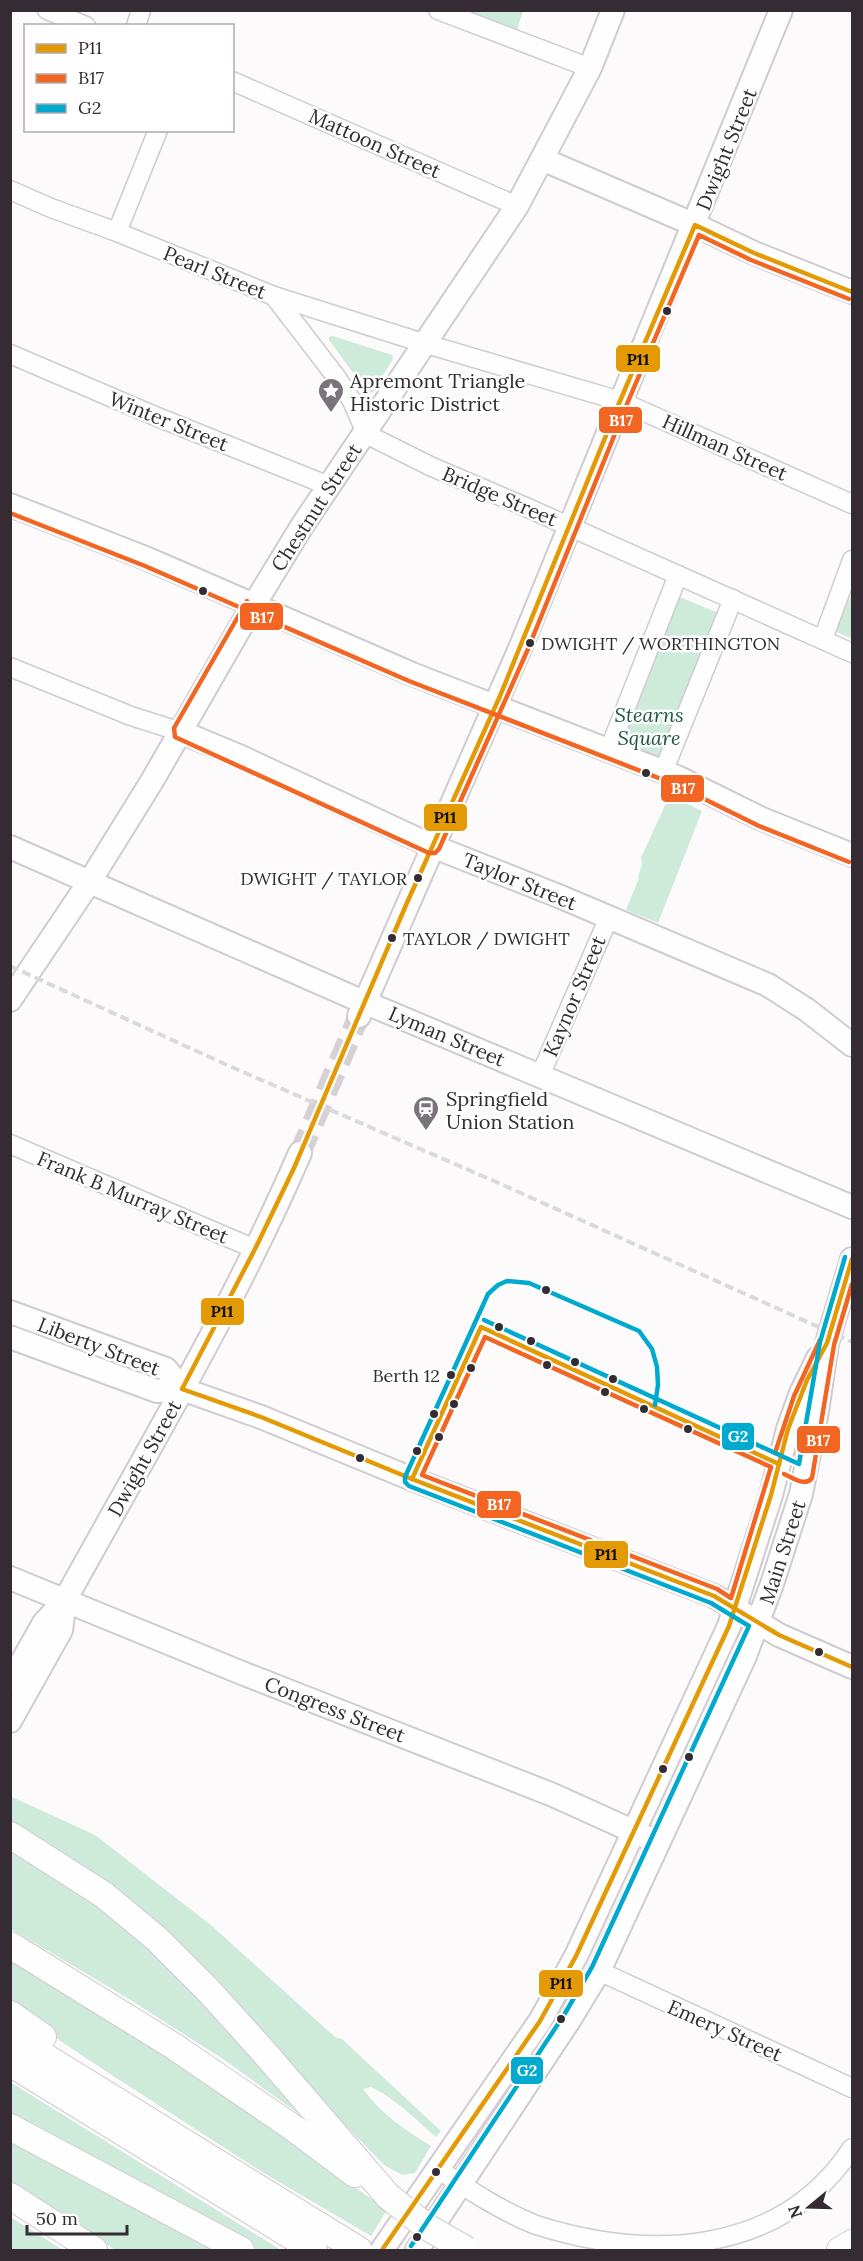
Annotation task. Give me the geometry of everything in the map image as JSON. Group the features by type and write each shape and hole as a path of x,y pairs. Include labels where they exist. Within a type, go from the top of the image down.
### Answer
{"highway":[{"path":"10,1835 104,1895 157,1939 263,2051 388,2196"},
{"path":"10,1945 175,2046 295,2129 427,2227 467,2250"},
{"path":"10,2014 76,2063 119,2101"},
{"path":"10,2034 352,2246"},
{"path":"10,2062 314,2250"},
{"path":"10,2127 241,2250"},
{"path":"16,2200 94,2250"},
{"path":"840,2250 852,2243"}],"main road":[{"name":"Chestnut Street","path":"10,1000 90,881 181,732 254,605 329,486 517,206 590,68 613,10"},
{"name":"Dwight Street","path":"362,1009 495,707 620,401 695,225 781,10"},
{"path":"542,159 754,253 852,292"},
{"path":"10,505 148,560 412,674 694,784 762,819 852,855"},
{"name":"Taylor Street","path":"181,732 252,762 432,846 609,917 776,989 852,1045"},
{"name":"Lyman Street","path":"10,847 90,881 362,1009 540,1076 852,1207"},
{"name":"Dwight Street","path":"10,1683 44,1623 65,1600 182,1389 255,1250 300,1154"},
{"name":"Main Street","path":"382,2250 553,2001 576,1956 721,1645 735,1609 771,1495 792,1416 847,1297 852,1259"},
{"name":"Liberty Street","path":"10,1312 166,1369 182,1389"},
{"name":"Liberty Street","path":"10,1337 157,1391 182,1389 261,1417 423,1483 714,1596 779,1635 852,1667"},
{"name":"Main Street","path":"417,2250 570,2019 599,1971 745,1656 801,1494 827,1342"},
{"name":"Congress Street","path":"10,1578 237,1671 553,1795 659,1843"},
{"name":"Dwight Street","path":"10,1720 61,1630 65,1600"}],"street":[{"path":"47,10 81,24"},
{"path":"438,10 590,68"},
{"name":"Mattoon Street","path":"234,82 517,206"},
{"path":"117,232 157,132"},
{"name":"Pearl Street","path":"10,190 274,296 423,343"},
{"path":"274,296 345,389 366,433"},
{"name":"Hillman Street","path":"423,343 620,401 852,504"},
{"name":"Winter Street","path":"10,354 155,416 329,486"},
{"name":"Bridge Street","path":"366,433 430,466 852,653"},
{"path":"823,639 852,560"},
{"path":"609,750 678,575"},
{"path":"663,772 733,599"},
{"name":"Taylor Street","path":"10,667 130,716 181,732"},
{"name":"Kaynor Street","path":"540,1076 609,917"},
{"name":"Frank B Murray Street","path":"10,1144 255,1250"},
{"name":"Emery Street","path":"599,1971 852,2088"},
{"path":"438,2169 516,2216 575,2238 619,2247 677,2249 722,2242 759,2230 775,2222 814,2194 840,2166 852,2148"}],"green space":[{"path":"467,11 523,11 517,30"},
{"path":"333,336 392,355 393,359 373,392 368,393 329,340 329,337"},
{"path":"852,593 852,639 835,631"},
{"name":"Stearns Square","path":"677,596 721,614 662,760 617,740"},
{"path":"673,797 702,811 658,923 626,910 639,878 641,858 666,803"},
{"path":"10,1796 95,1835 212,1926 335,2037 342,2039 441,2131 436,2137 389,2097 371,2087 363,2089 394,2121 431,2146 415,2173 402,2175 384,2165 315,2094 11,1825"},
{"path":"11,1843 66,1878 156,1951 313,2124 223,2059 124,1996 11,1929"},
{"path":"11,1959 174,2058 387,2210 371,2236 262,2172 59,2040 11,2001"},
{"path":"10,2082 281,2250 256,2250 117,2176 11,2115"},
{"path":"10,2135 222,2250 115,2250 11,2182"},
{"path":"10,2217 63,2250 11,2250"}],"tunnel":[{"path":"300,1153 359,1016"}],"railway":[{"path":"10,966 227,1065 494,1181 852,1342"}],"transit line":[{"name":"P11","path":"852,292 754,253 695,225 620,401 500,696 406,905 294,1168 255,1249 182,1389 261,1417 412,1479 714,1596 779,1635 852,1667"},
{"name":"B17","path":"247,601 174,728 175,737 429,853 435,853 439,849 528,649 627,404 699,235 751,260 849,299"},
{"name":"B17","path":"10,513 145,566 409,681 674,784 759,826 849,862"},
{"name":"G2","path":"484,1320 799,1464 820,1342 845,1257"},
{"name":"P11","path":"382,2250 540,2021 576,1956 729,1626 771,1495 788,1429 807,1380 827,1343 852,1259"},
{"name":"G2","path":"411,2246 564,2015 592,1967 749,1626 711,1603 409,1486 405,1482 405,1477 488,1294 507,1281 529,1283 639,1331 652,1349 657,1367 658,1385 655,1405"},
{"name":"B17","path":"784,1474 802,1482 812,1478 834,1345 852,1284"},
{"name":"P11","path":"412,1479 481,1327 779,1464"},
{"name":"B17","path":"485,1337 771,1467 731,1598 717,1589 422,1475 485,1337"},
{"name":"B17","path":"775,1453 794,1396 820,1340"}],"place":[{"name":"Apremont Triangle Historic District","path":"331,414"},
{"name":"DWIGHT / WORTHINGTON","path":"530,643"},
{"name":"DWIGHT / TAYLOR","path":"418,878"},
{"name":"TAYLOR / DWIGHT","path":"392,938"},
{"name":"Springfield Union Station","path":"426,1132"},
{"name":"Berth 12","path":"451,1375"}]}
